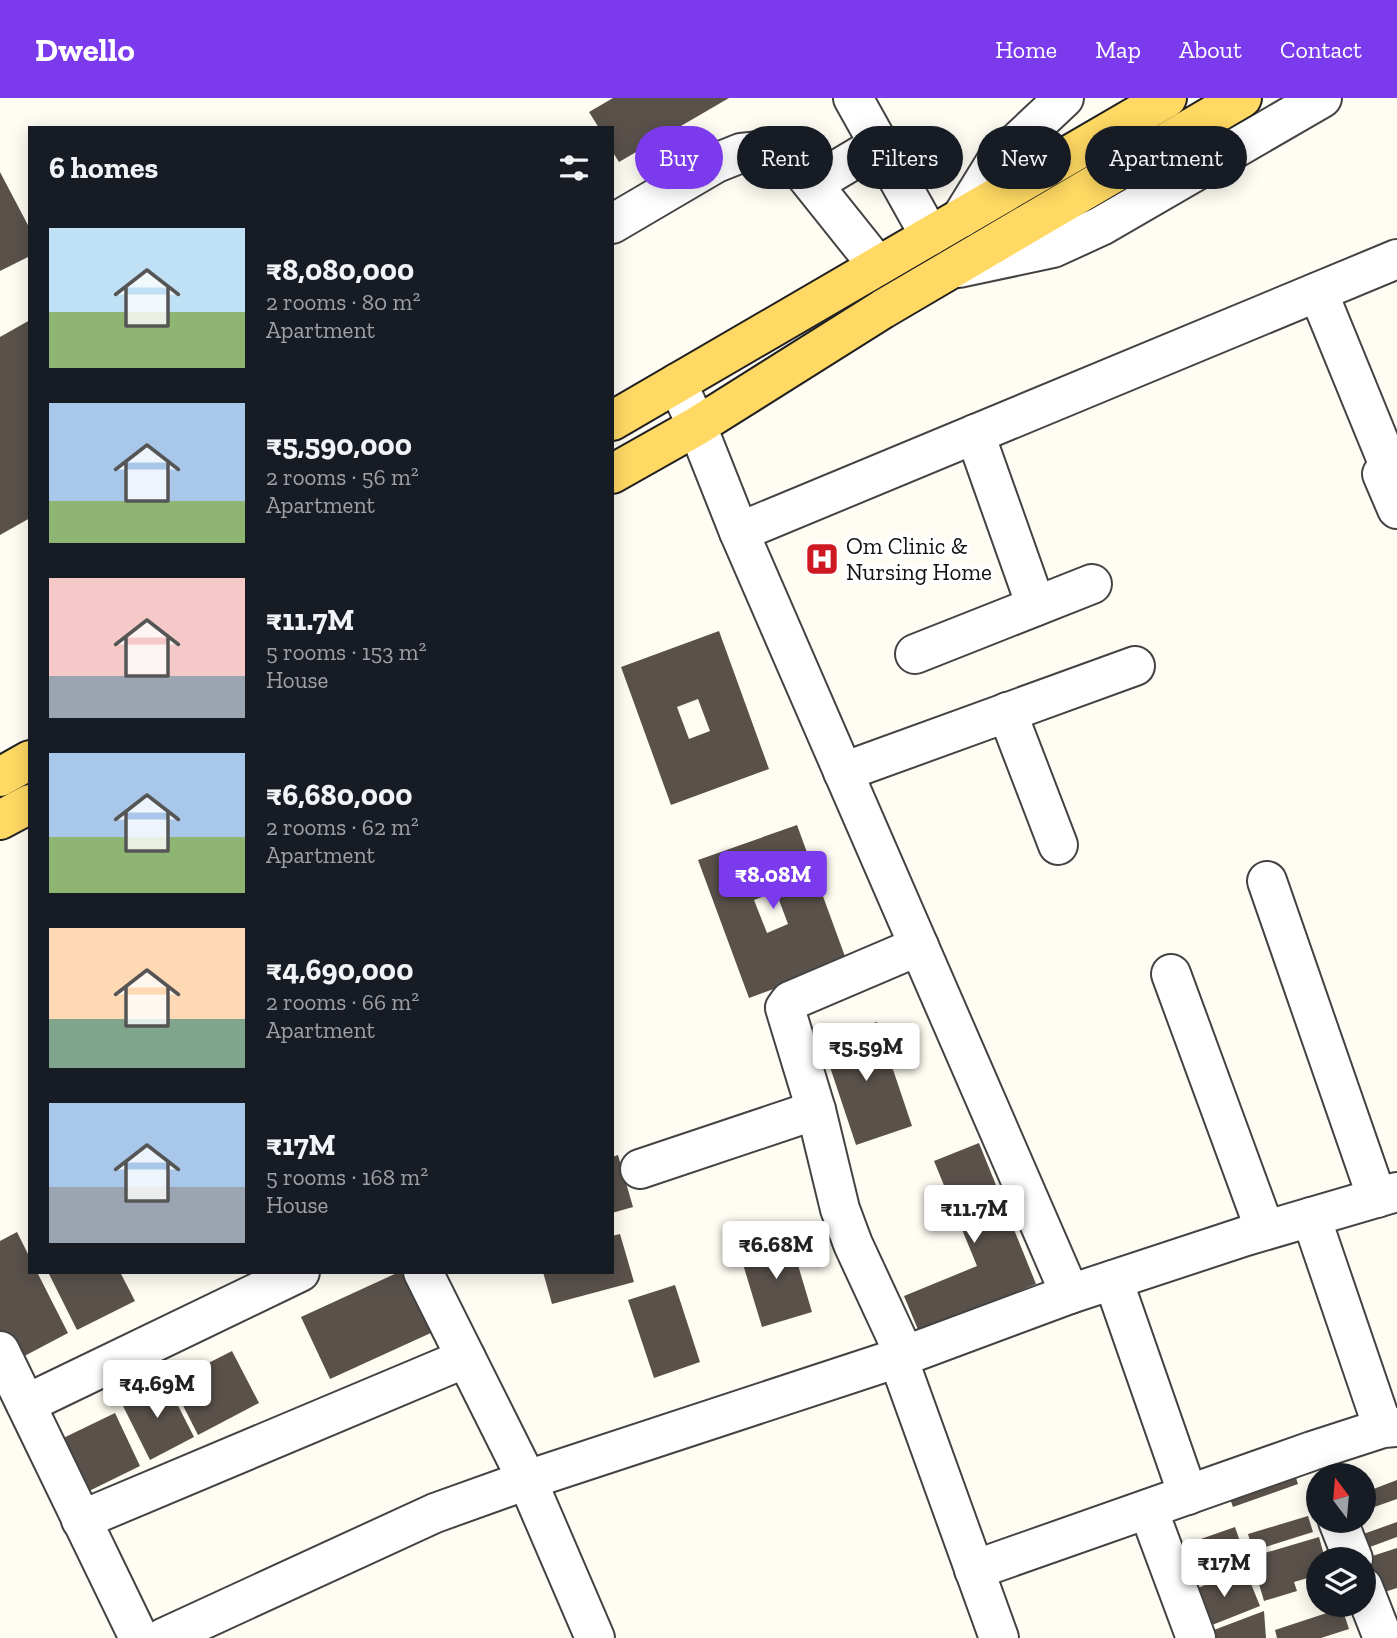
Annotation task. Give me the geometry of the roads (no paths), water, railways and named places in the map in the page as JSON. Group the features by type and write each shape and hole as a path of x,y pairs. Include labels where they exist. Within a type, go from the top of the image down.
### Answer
{"main road":[{"path":"614,420 945,227 1167,112 1242,98"},
{"path":"614,473 697,426 883,309 953,269 1167,112"},
{"path":"0,777 28,761"},
{"path":"0,820 28,805"}],"street":[{"path":"853,98 869,126"},
{"path":"915,189 945,227 995,163 1064,98"},
{"path":"953,269 1053,248 1101,226 1322,98"},
{"path":"614,223 716,163 737,155"},
{"path":"817,189 878,266"},
{"path":"738,532 1397,259"},
{"path":"1318,292 1390,468 1382,474 1397,509"},
{"path":"677,383 697,426 738,532 1070,1294"},
{"path":"975,434 1036,607"},
{"path":"915,654 1092,584"},
{"path":"844,772 1135,666"},
{"path":"1007,712 1058,845"},
{"path":"163,1638 226,1625 435,1513 901,1357 1070,1294 1265,1230 1387,1195 1267,881"},
{"path":"919,946 787,1004 785,1012 816,1110 840,1209 901,1357 999,1638"},
{"path":"1171,974 1265,1230"},
{"path":"640,1169 816,1110"},
{"path":"1311,1217 1390,1427 1316,1463"},
{"path":"26,1404 296,1274"},
{"path":"425,1274 527,1480 595,1638"},
{"path":"1112,1280 1188,1495"},
{"path":"0,1351 139,1638"},
{"path":"81,1520 466,1358"},
{"path":"974,1570 1188,1495 1306,1466"},
{"path":"1148,1509 1196,1638"},
{"path":"1375,1617 1383,1638"}],"place":[{"name":"Om Clinic & Nursing Home","path":"822,559"}]}
